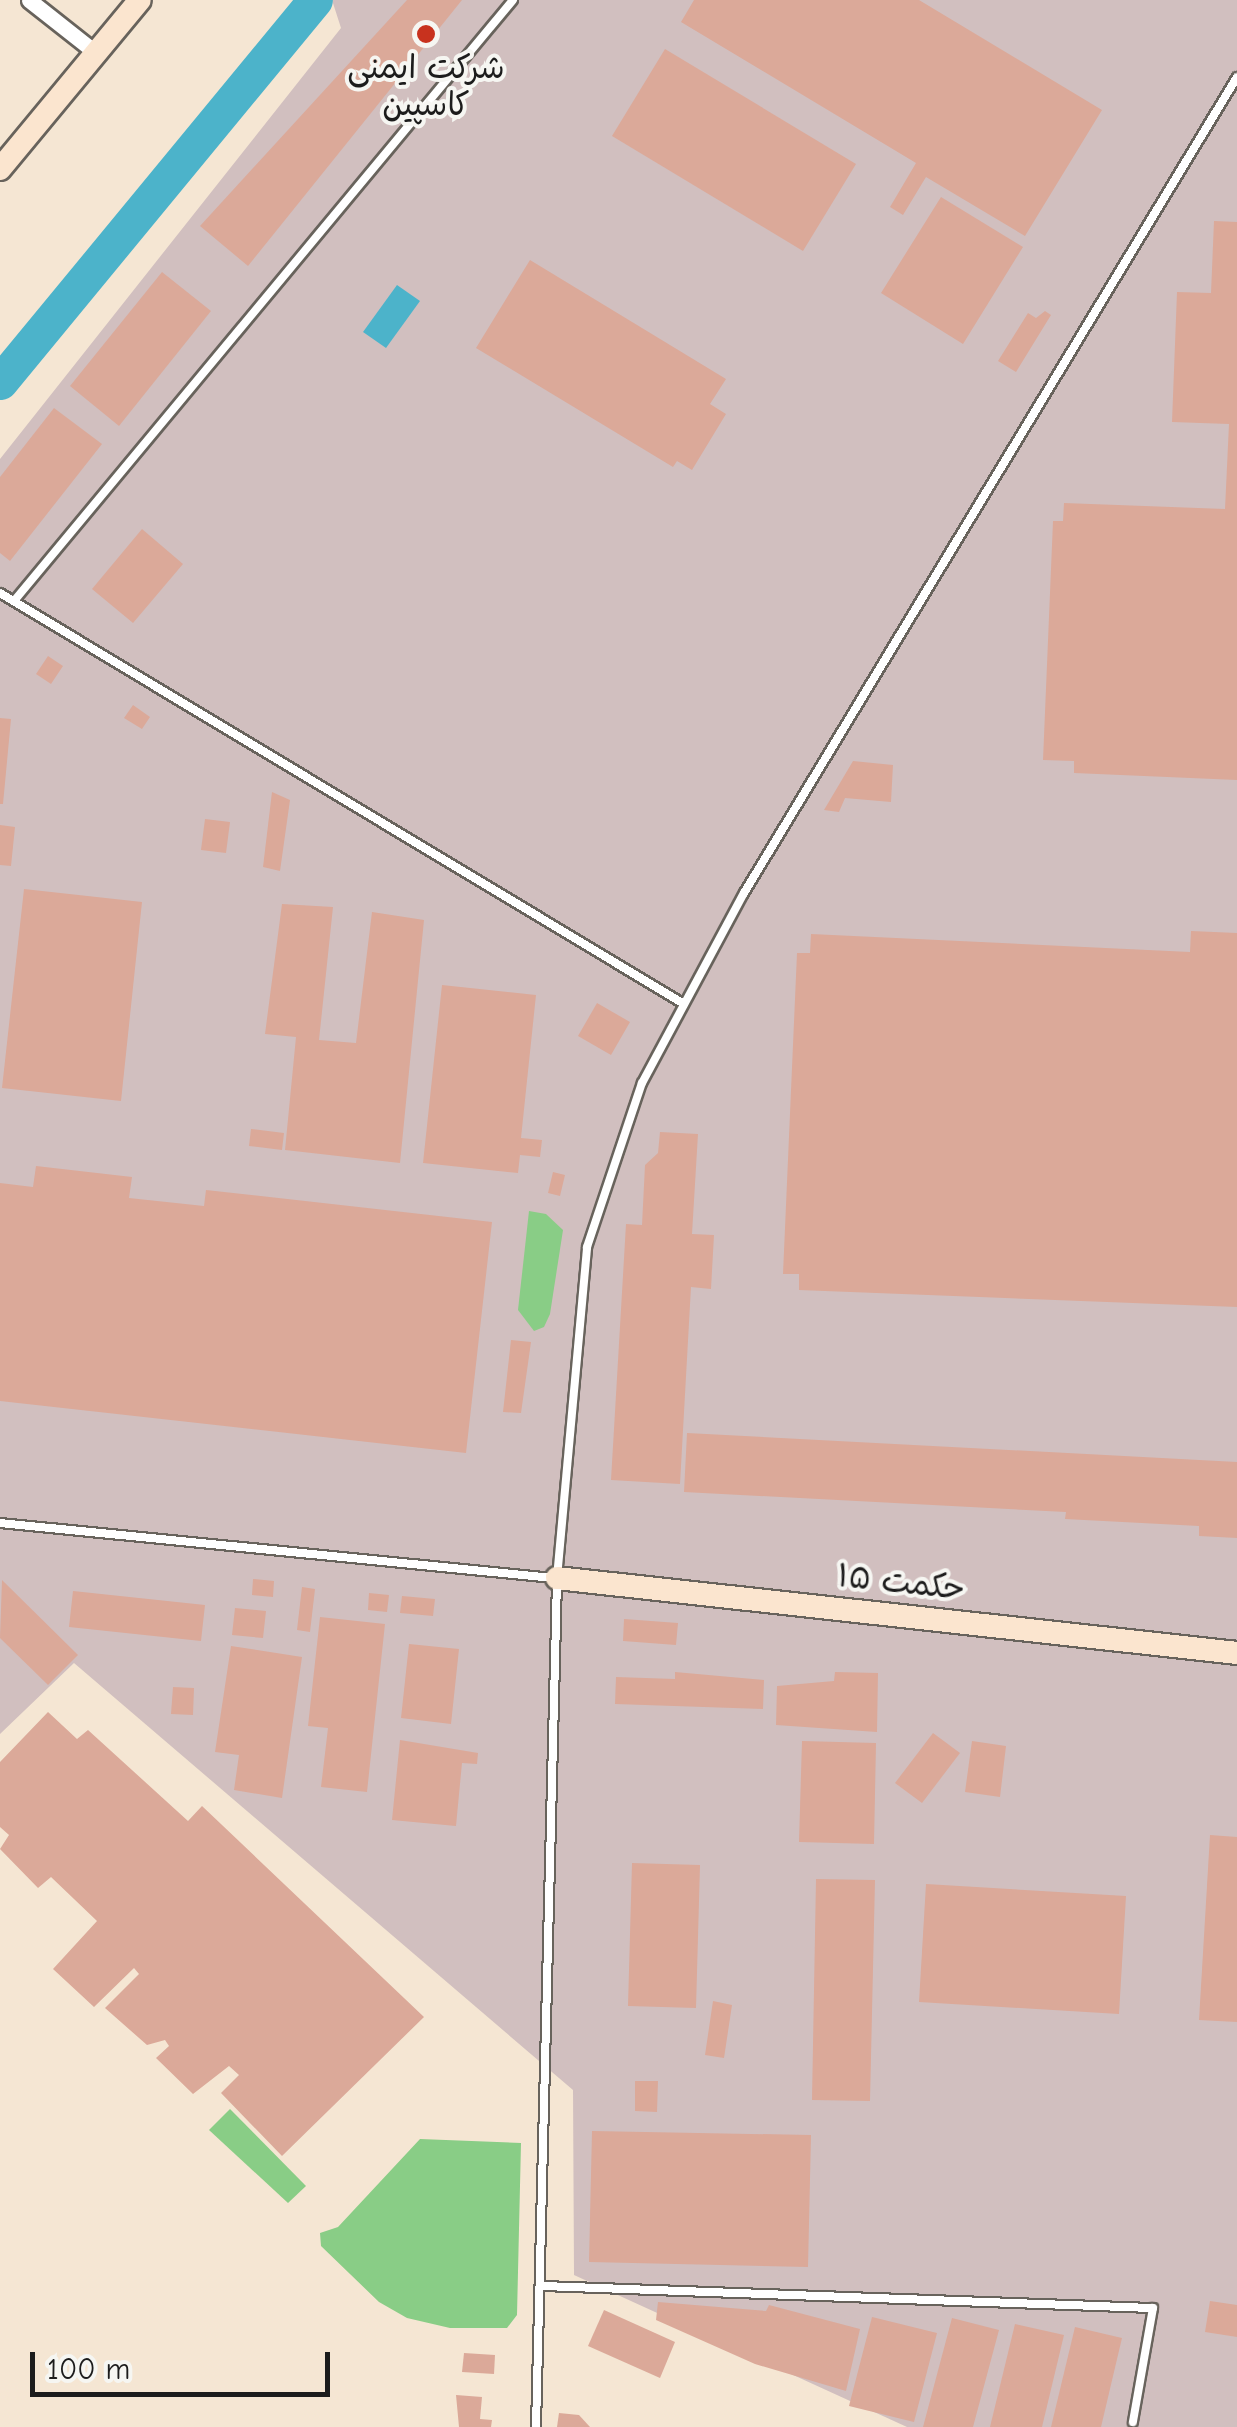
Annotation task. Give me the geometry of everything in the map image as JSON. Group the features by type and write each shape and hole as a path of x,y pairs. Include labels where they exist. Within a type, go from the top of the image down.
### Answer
{"street":[{"path":"28,0 96,54"},
{"path":"0,169 140,0"},
{"name":"حکمت ۱۵","path":"557,1578 1237,1653"}],"lane":[{"path":"14,601 514,0"},
{"path":"536,2427 543,2286 557,1578 586,1247 642,1083 744,893 1237,77"},
{"path":"0,593 684,1004"},
{"path":"0,1522 557,1578"},
{"path":"543,2286 1153,2308 1133,2422"}],"shaded area":[{"path":"332,0 1237,0 1237,2427 907,2427 574,2275 573,2090 74,1663 0,1734 0,459 341,28"}],"green space":[{"path":"529,1211 546,1214 563,1230 550,1314 544,1327 534,1331 518,1310"},
{"path":"230,2109 306,2186 288,2203 209,2130"},
{"path":"420,2139 521,2143 517,2315 507,2328 450,2328 407,2318 379,2302 321,2246 320,2233 338,2227"}],"water":[{"path":"397,285 420,301 386,348 363,332"}],"building":[{"path":"407,0 462,0 248,266 200,226"},
{"path":"694,0 919,0 1102,110 1025,236 926,177 903,215 890,207 916,163 681,22"},
{"path":"665,49 856,164 803,251 612,136"},
{"path":"941,197 1023,247 963,344 881,293"},
{"path":"1214,221 1237,222 1237,780 1074,773 1074,761 1043,760 1053,521 1063,521 1064,503 1225,509 1229,424 1172,422 1177,292 1211,293"},
{"path":"530,260 726,379 710,404 726,414 692,470 677,461 673,467 476,348"},
{"path":"162,272 211,311 119,426 70,386"},
{"path":"1045,311 1051,315 1016,372 998,361 1028,313 1036,318"},
{"path":"54,408 102,444 10,561 0,553 0,477"},
{"path":"142,529 183,564 133,623 92,589"},
{"path":"48,656 63,666 51,684 36,674"},
{"path":"133,705 150,717 142,729 124,718"},
{"path":"0,718 11,719 3,804 0,804"},
{"path":"853,761 893,765 891,802 845,798 839,812 824,810"},
{"path":"272,792 290,800 280,871 263,867"},
{"path":"205,819 230,822 226,853 201,850"},
{"path":"0,825 15,827 11,866 0,865"},
{"path":"24,889 142,902 121,1101 2,1088"},
{"path":"282,904 333,907 319,1040 356,1043 372,912 424,920 400,1163 285,1150 296,1037 265,1034"},
{"path":"1191,931 1237,933 1237,1307 799,1290 799,1274 783,1274 797,953 810,953 811,934 1190,952"},
{"path":"442,985 536,995 521,1138 542,1140 540,1157 520,1155 518,1173 423,1163"},
{"path":"597,1003 630,1022 611,1055 578,1036"},
{"path":"251,1129 284,1133 282,1150 249,1146"},
{"path":"660,1132 698,1134 692,1234 714,1235 711,1289 691,1287 680,1484 611,1480 626,1224 642,1225 645,1165 658,1153"},
{"path":"36,1166 132,1177 129,1198 204,1206 206,1190 492,1222 466,1453 0,1401 0,1183 33,1187"},
{"path":"553,1172 565,1175 560,1196 548,1193"},
{"path":"511,1340 531,1342 521,1413 503,1412"},
{"path":"687,1433 1237,1462 1237,1538 1199,1536 1199,1526 1065,1519 1066,1512 684,1492"},
{"path":"253,1579 274,1581 273,1597 252,1595"},
{"path":"2,1580 78,1655 48,1685 0,1638"},
{"path":"302,1587 315,1589 310,1632 297,1630"},
{"path":"73,1591 205,1605 201,1641 69,1627"},
{"path":"369,1593 389,1595 387,1612 368,1610"},
{"path":"402,1596 435,1599 433,1616 400,1613"},
{"path":"235,1608 266,1611 263,1638 232,1635"},
{"path":"320,1617 385,1624 367,1792 321,1787 328,1728 308,1726"},
{"path":"624,1619 678,1623 676,1645 623,1641"},
{"path":"409,1644 459,1649 451,1724 401,1718"},
{"path":"231,1646 302,1657 282,1798 234,1790 239,1755 215,1752"},
{"path":"675,1672 764,1680 763,1709 615,1704 616,1677 675,1679"},
{"path":"835,1672 878,1673 877,1732 776,1725 777,1686 834,1681"},
{"path":"173,1687 194,1688 193,1715 171,1714"},
{"path":"48,1712 77,1739 88,1730 188,1821 202,1806 424,2017 282,2156 221,2093 239,2075 229,2066 193,2094 156,2058 169,2046 165,2040 147,2045 105,2008 139,1974 134,1968 94,2007 53,1969 97,1921 51,1877 38,1888 0,1849 9,1835 0,1827 0,1762"},
{"path":"933,1733 960,1753 922,1803 895,1783"},
{"path":"400,1740 478,1753 477,1764 462,1763 456,1826 392,1820"},
{"path":"802,1741 876,1743 874,1844 799,1842"},
{"path":"972,1741 1006,1746 1000,1797 965,1792"},
{"path":"1210,1835 1237,1837 1237,2022 1199,2020"},
{"path":"632,1863 700,1865 696,2008 628,2006"},
{"path":"816,1879 875,1880 870,2101 812,2100"},
{"path":"926,1884 1126,1896 1119,2014 919,2002"},
{"path":"713,2001 732,2005 724,2058 705,2055"},
{"path":"635,2081 658,2081 657,2112 635,2111"},
{"path":"592,2131 811,2135 808,2267 589,2262"},
{"path":"1210,2301 1237,2305 1237,2337 1205,2332"},
{"path":"658,2302 766,2311 769,2305 860,2329 846,2391 755,2364 656,2320"},
{"path":"604,2310 675,2342 660,2378 588,2346"},
{"path":"872,2317 937,2333 914,2422 849,2406"},
{"path":"952,2318 999,2330 973,2427 923,2427"},
{"path":"1015,2324 1064,2335 1042,2427 990,2427"},
{"path":"1075,2327 1122,2338 1101,2427 1051,2427"},
{"path":"464,2353 495,2355 494,2374 462,2372"},
{"path":"456,2395 482,2397 480,2419 492,2420 491,2427 459,2427"},
{"path":"559,2413 579,2415 590,2427 557,2427"}],"waterway":[{"path":"0,382 315,0"}],"place":[{"name":"شرکت ایمنی کاسپین","path":"426,34"}]}
